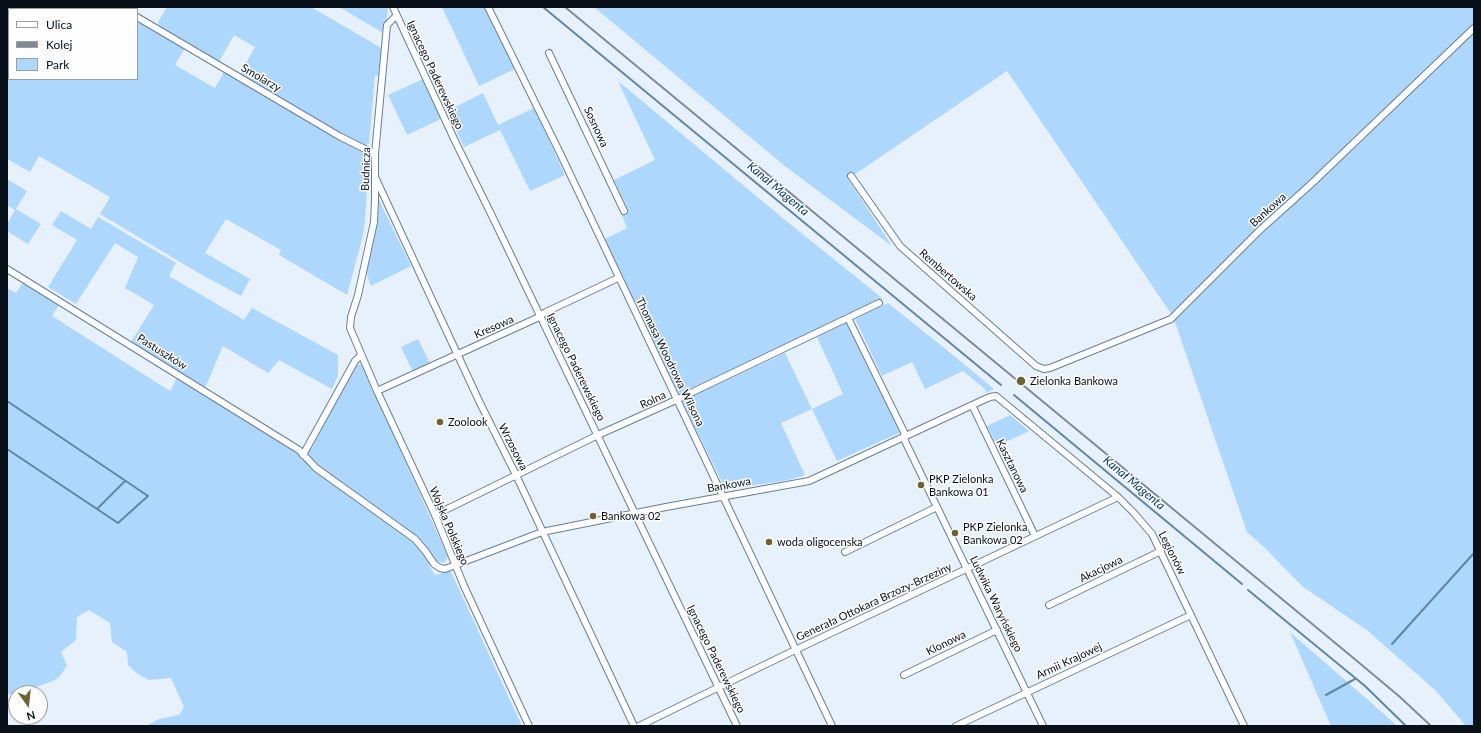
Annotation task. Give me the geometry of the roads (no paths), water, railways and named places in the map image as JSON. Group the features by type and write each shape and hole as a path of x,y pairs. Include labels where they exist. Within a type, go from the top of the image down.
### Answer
{"street":[{"path":"393,7 396,16"},
{"name":"Thomasa Woodrowa Wilsona","path":"488,7 560,153 618,278 832,726"},
{"name":"Budnicza","path":"352,333 350,328 351,317 374,222 375,154 387,25 396,16"},
{"name":"Ignacego Paderewskiego","path":"396,16 455,142 598,435 737,726"},
{"name":"Smolarzy","path":"138,18 339,136 375,154"},
{"name":"Bankowa","path":"1050,368 1171,319 1260,230 1310,185 1474,28"},
{"name":"Sosnowa","path":"549,53 624,211"},
{"name":"Wrzosowa","path":"375,176 634,726"},
{"name":"Rembertowska","path":"851,176 900,246 1036,366 1044,369 1050,368"},
{"name":"Pastuszków","path":"7,269 298,450 316,468 415,539 437,567 445,569 455,565"},
{"name":"Kresowa","path":"377,391 540,316 618,278"},
{"name":"Rolna","path":"435,515 598,435 676,400 879,303"},
{"name":"Ludwika Waryńskiego","path":"848,318 904,432 904,437 937,507 1043,726"},
{"name":"Wojska Polskiego","path":"352,333 377,391 435,515 455,565 529,726"},
{"path":"304,455 355,361 361,355"},
{"name":"Bankowa","path":"455,565 542,532 635,512 809,481 972,405 996,396"},
{"name":"Legionów","path":"996,396 1118,497 1152,534 1244,726"},
{"name":"Kasztanowa","path":"972,405 1035,536"},
{"name":"Generała Ottokara Brzozy-Brzeziny","path":"639,726 796,649 1118,497"},
{"path":"845,552 937,507"},
{"name":"Akacjowa","path":"1050,605 1161,551"},
{"name":"Armii Krajowej","path":"956,726 1191,615"},
{"name":"Klonowa","path":"904,675 997,630"}],"waterway":[{"name":"Kanał Magenta","path":"543,7 1001,385"},
{"name":"Kanał Magenta","path":"1014,395 1242,584"},
{"path":"7,401 148,496 118,523 7,449"},
{"path":"97,509 125,481"},
{"path":"1392,644 1474,553"},
{"name":"Kanał Magenta","path":"1248,590 1365,686 1406,726"},
{"path":"1326,695 1355,679"}],"railway":[{"path":"565,7 1351,656 1400,697 1431,726"}],"place":[{"name":"Zielonka Bankowa","path":"1021,381"},
{"name":"Zoolook","path":"440,422"},
{"name":"PKP Zielonka Bankowa 01","path":"921,485"},
{"name":"Bankowa 02","path":"593,516"},
{"name":"PKP Zielonka Bankowa 02","path":"955,533"},
{"name":"woda oligocenska","path":"769,542"}]}
